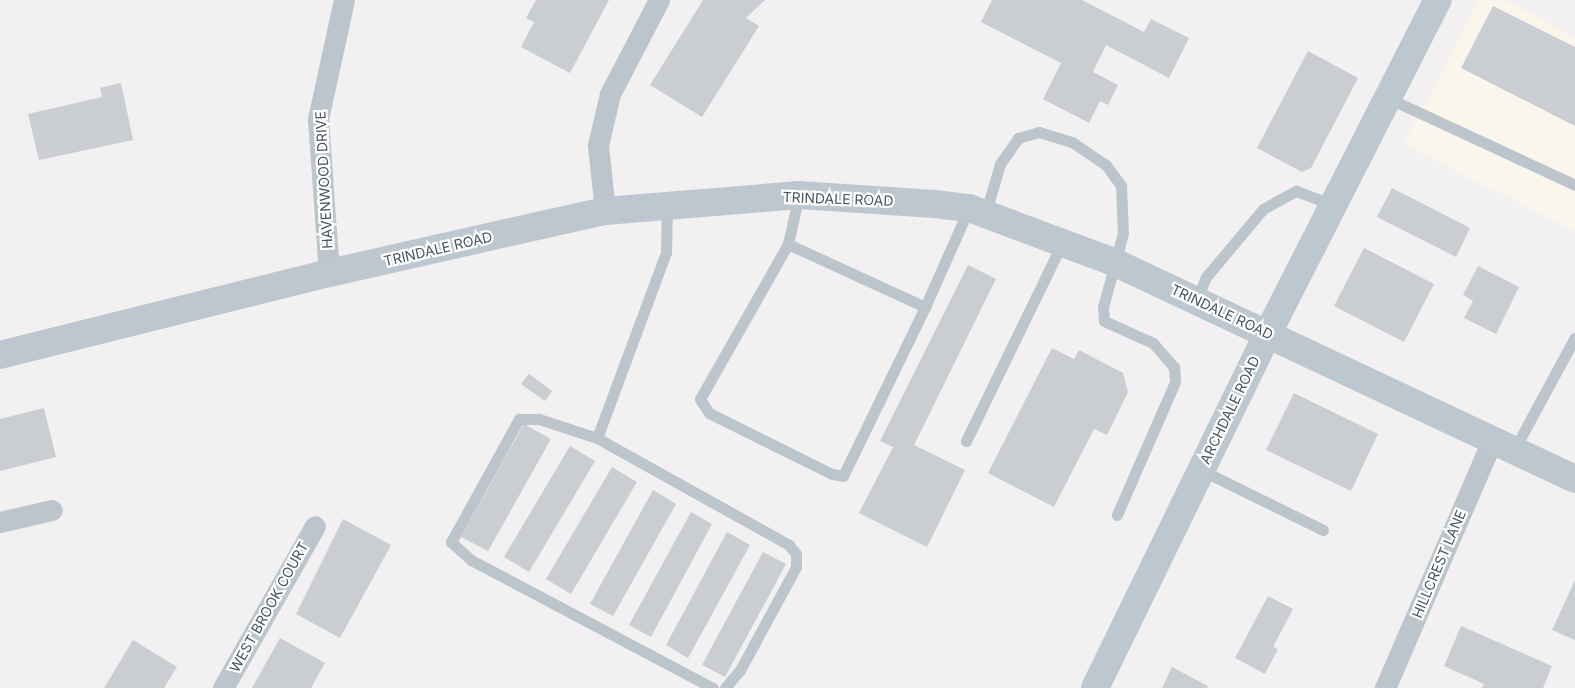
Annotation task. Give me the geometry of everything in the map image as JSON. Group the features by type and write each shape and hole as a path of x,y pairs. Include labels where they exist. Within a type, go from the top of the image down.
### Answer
{"main road":[{"name":"ARCHDALE ROAD","path":"1095,688 1268,333 1390,99 1438,0"},
{"name":"TRINDALE ROAD","path":"0,355 328,273 605,211 667,204 799,195 977,212 1116,264 1197,299 1575,478"}],"street":[{"name":"HAVENWOOD DRIVE","path":"328,273 318,119 344,0"},
{"path":"605,211 598,145 610,94 659,0"},
{"name":"HILLCREST LANE","path":"1385,688 1503,445"},
{"path":"0,522 52,510"},
{"name":"WEST BROOK COURT","path":"223,688 315,526"}],"lane":[{"path":"1390,99 1575,185"},
{"path":"799,195 788,244 700,399 709,413 832,474 843,476 925,306 977,212 1000,164 1018,138 1039,132 1072,142 1106,165 1121,186 1123,233 1116,264 1102,307 1104,321 1153,343 1174,367 1175,382 1117,515"},
{"path":"1197,299 1206,277 1263,209 1296,190 1334,205"},
{"path":"597,438 666,252 667,204"},
{"path":"966,441 1062,243"},
{"path":"788,244 925,306"},
{"path":"1503,445 1575,337"},
{"path":"713,688 471,560 451,542 520,419 540,419 597,438 789,545 796,554 796,568 740,670 725,688"},
{"path":"1201,470 1323,530"}],"shaded area":[{"path":"1479,0 1504,0 1575,37 1575,231 1404,145"}],"building":[{"path":"536,0 609,0 570,73 521,47 534,22 526,18"},
{"path":"703,0 765,0 746,18 759,26 702,117 650,85"},
{"path":"992,0 1082,0 1144,32 1151,19 1189,38 1169,78 1106,45 1093,72 1118,85 1108,105 1100,101 1089,123 1043,99 1061,63 981,22"},
{"path":"1493,6 1575,47 1575,126 1461,68"},
{"path":"1308,51 1358,78 1311,168 1302,172 1257,148"},
{"path":"121,83 133,140 39,160 28,114 102,97 100,88"},
{"path":"1392,188 1470,228 1456,257 1377,217"},
{"path":"1364,248 1434,284 1404,342 1334,306"},
{"path":"968,265 996,279 914,445 965,470 927,547 859,513 893,447 880,441"},
{"path":"1478,266 1519,287 1496,334 1464,318 1473,301 1463,295"},
{"path":"1052,348 1074,359 1079,350 1123,373 1128,392 1107,435 1094,429 1054,507 988,473"},
{"path":"529,374 552,391 545,401 521,384"},
{"path":"1294,393 1378,434 1351,491 1266,450"},
{"path":"44,408 56,457 0,471 0,419"},
{"path":"524,424 551,439 488,551 461,537"},
{"path":"570,446 595,461 529,572 504,557"},
{"path":"612,467 637,482 571,594 546,579"},
{"path":"653,490 676,504 613,616 590,604"},
{"path":"691,512 712,524 651,637 629,625"},
{"path":"343,519 391,545 340,638 296,614"},
{"path":"727,532 750,545 688,658 666,645"},
{"path":"763,552 786,564 725,677 702,665"},
{"path":"1575,580 1575,640 1552,630"},
{"path":"1268,596 1293,609 1273,647 1278,649 1265,674 1235,658"},
{"path":"1461,626 1552,666 1543,688 1482,688 1484,684 1444,666"},
{"path":"280,638 325,663 311,688 252,688"},
{"path":"133,640 177,667 164,688 104,688"},
{"path":"1172,667 1208,686 1207,688 1162,688"}]}
